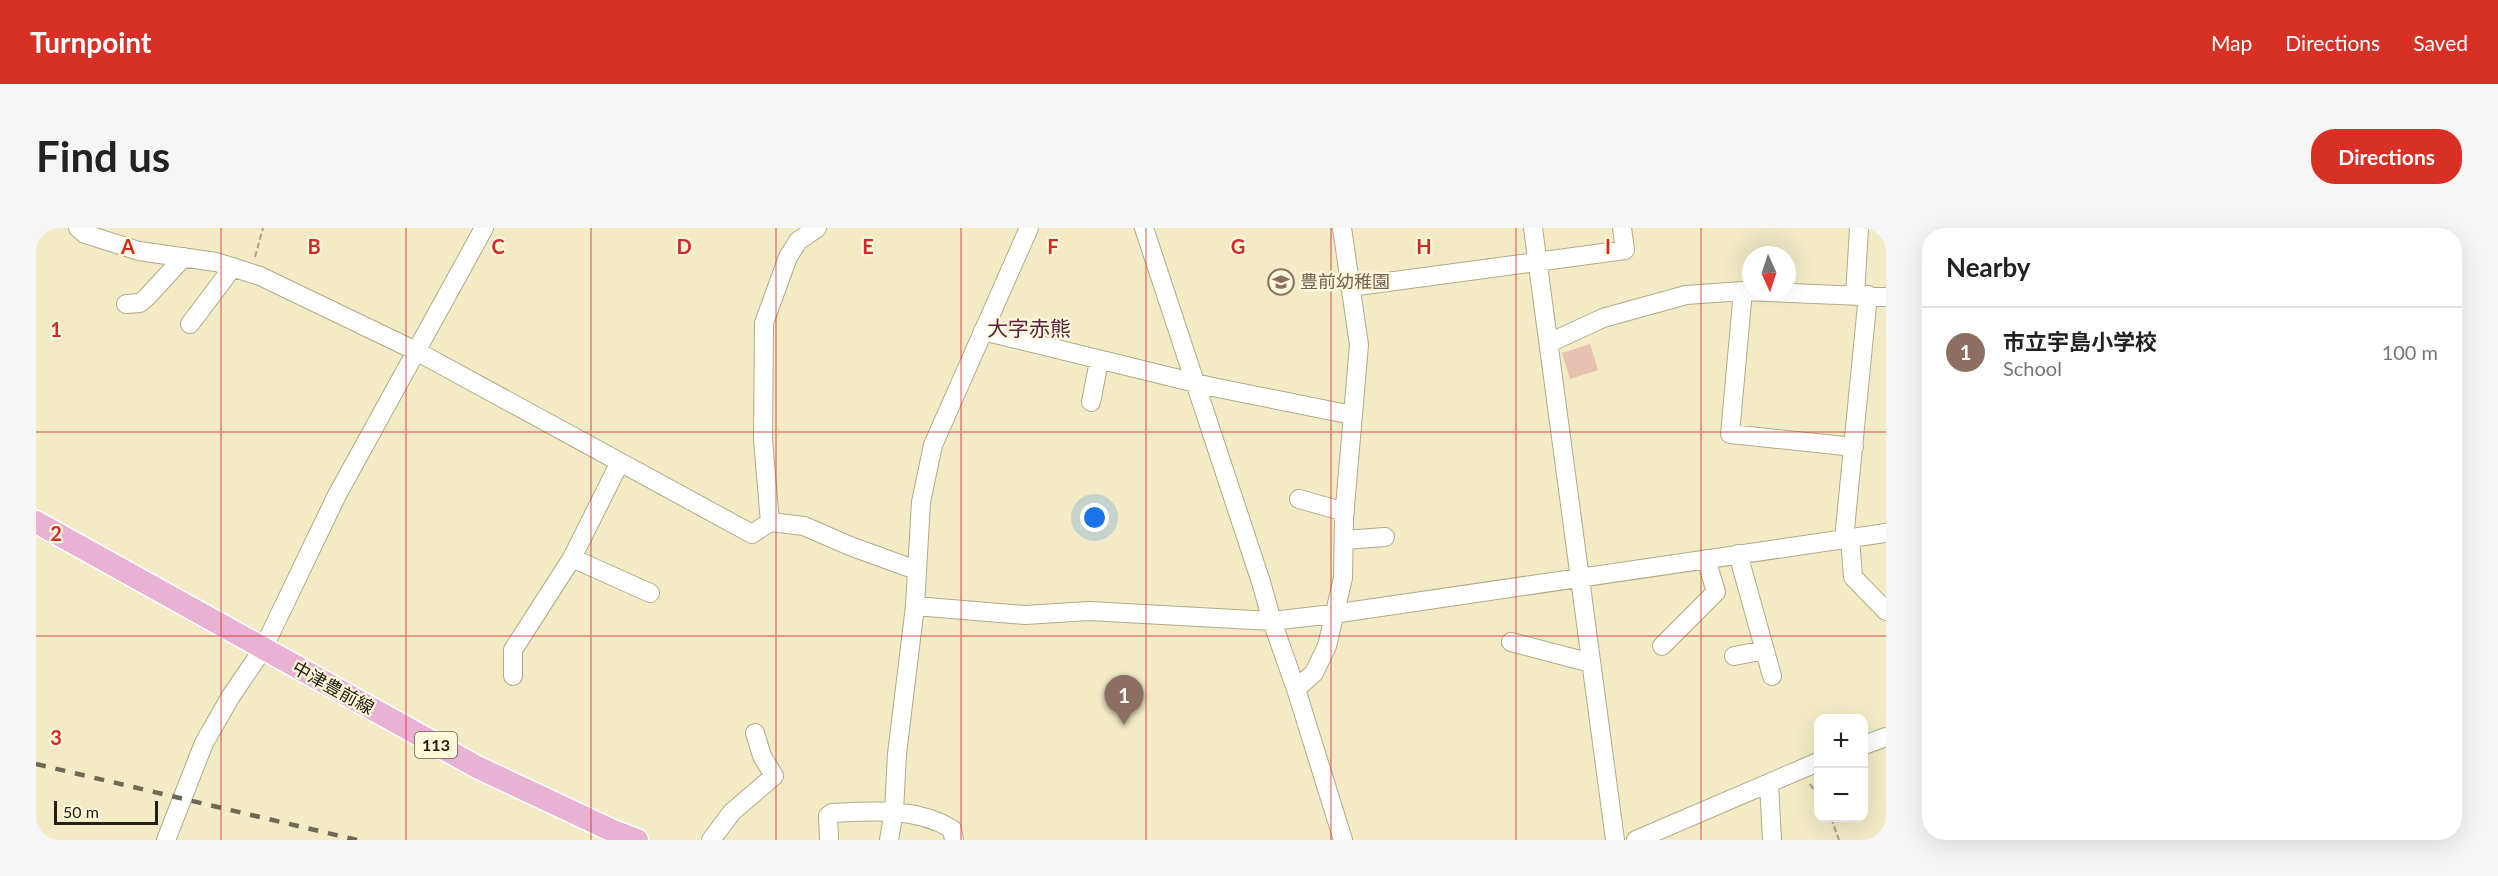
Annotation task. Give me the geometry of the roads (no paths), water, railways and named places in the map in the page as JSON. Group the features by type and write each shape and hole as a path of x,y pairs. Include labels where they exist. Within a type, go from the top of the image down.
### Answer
{"main road":[{"name":"中津豊前線","path":"36,522 477,767 612,836 637,840"}],"street":[{"path":"78,228 85,234 139,251 216,262 260,276 416,351 752,534 770,522 804,526 916,570"},
{"path":"166,840 204,743 231,696 263,649 337,495 484,228"},
{"path":"770,522 763,440 764,323 788,257 798,241 817,228"},
{"path":"890,840 897,754 915,606 921,502 933,446 1029,228"},
{"path":"1144,228 1296,689 1343,840"},
{"path":"1296,689 1314,673 1321,661 1332,633 1333,614 1343,578 1345,512 1359,345 1342,228"},
{"path":"1533,228 1615,840"},
{"path":"1350,287 1624,250 1622,228"},
{"path":"1859,228 1870,296 1847,538 1853,577 1886,611"},
{"path":"126,304 140,303 184,257"},
{"path":"190,324 233,267"},
{"path":"1549,343 1603,318 1646,304 1686,295 1742,291"},
{"path":"1796,293 1870,296"},
{"path":"1742,300 1730,434 1854,447"},
{"path":"983,331 1099,361 1352,416"},
{"path":"1091,402 1099,361"},
{"path":"513,676 513,650 572,558 620,462"},
{"path":"1299,499 1345,512"},
{"path":"915,606 1025,615 1089,611 1272,621 1333,614 1886,532"},
{"path":"1344,540 1385,537"},
{"path":"1738,554 1772,676"},
{"path":"572,558 650,593"},
{"path":"1662,646 1716,592 1706,559"},
{"path":"1511,642 1591,663"},
{"path":"1734,656 1765,650"},
{"path":"711,840 732,812 774,776 762,756 755,733"},
{"path":"1868,743 1886,737"},
{"path":"1636,840 1814,764"},
{"path":"1769,783 1772,840"},
{"path":"829,838 828,816 832,813 894,811 937,820 952,829 954,840"}],"railway":[{"path":"36,764 357,840"}],"place":[{"name":"豊前幼稚園","path":"1281,282"},
{"name":"市立宇島小学校","path":"1124,725"}],"district":[{"name":"大字赤熊","path":"1029,329"}]}
